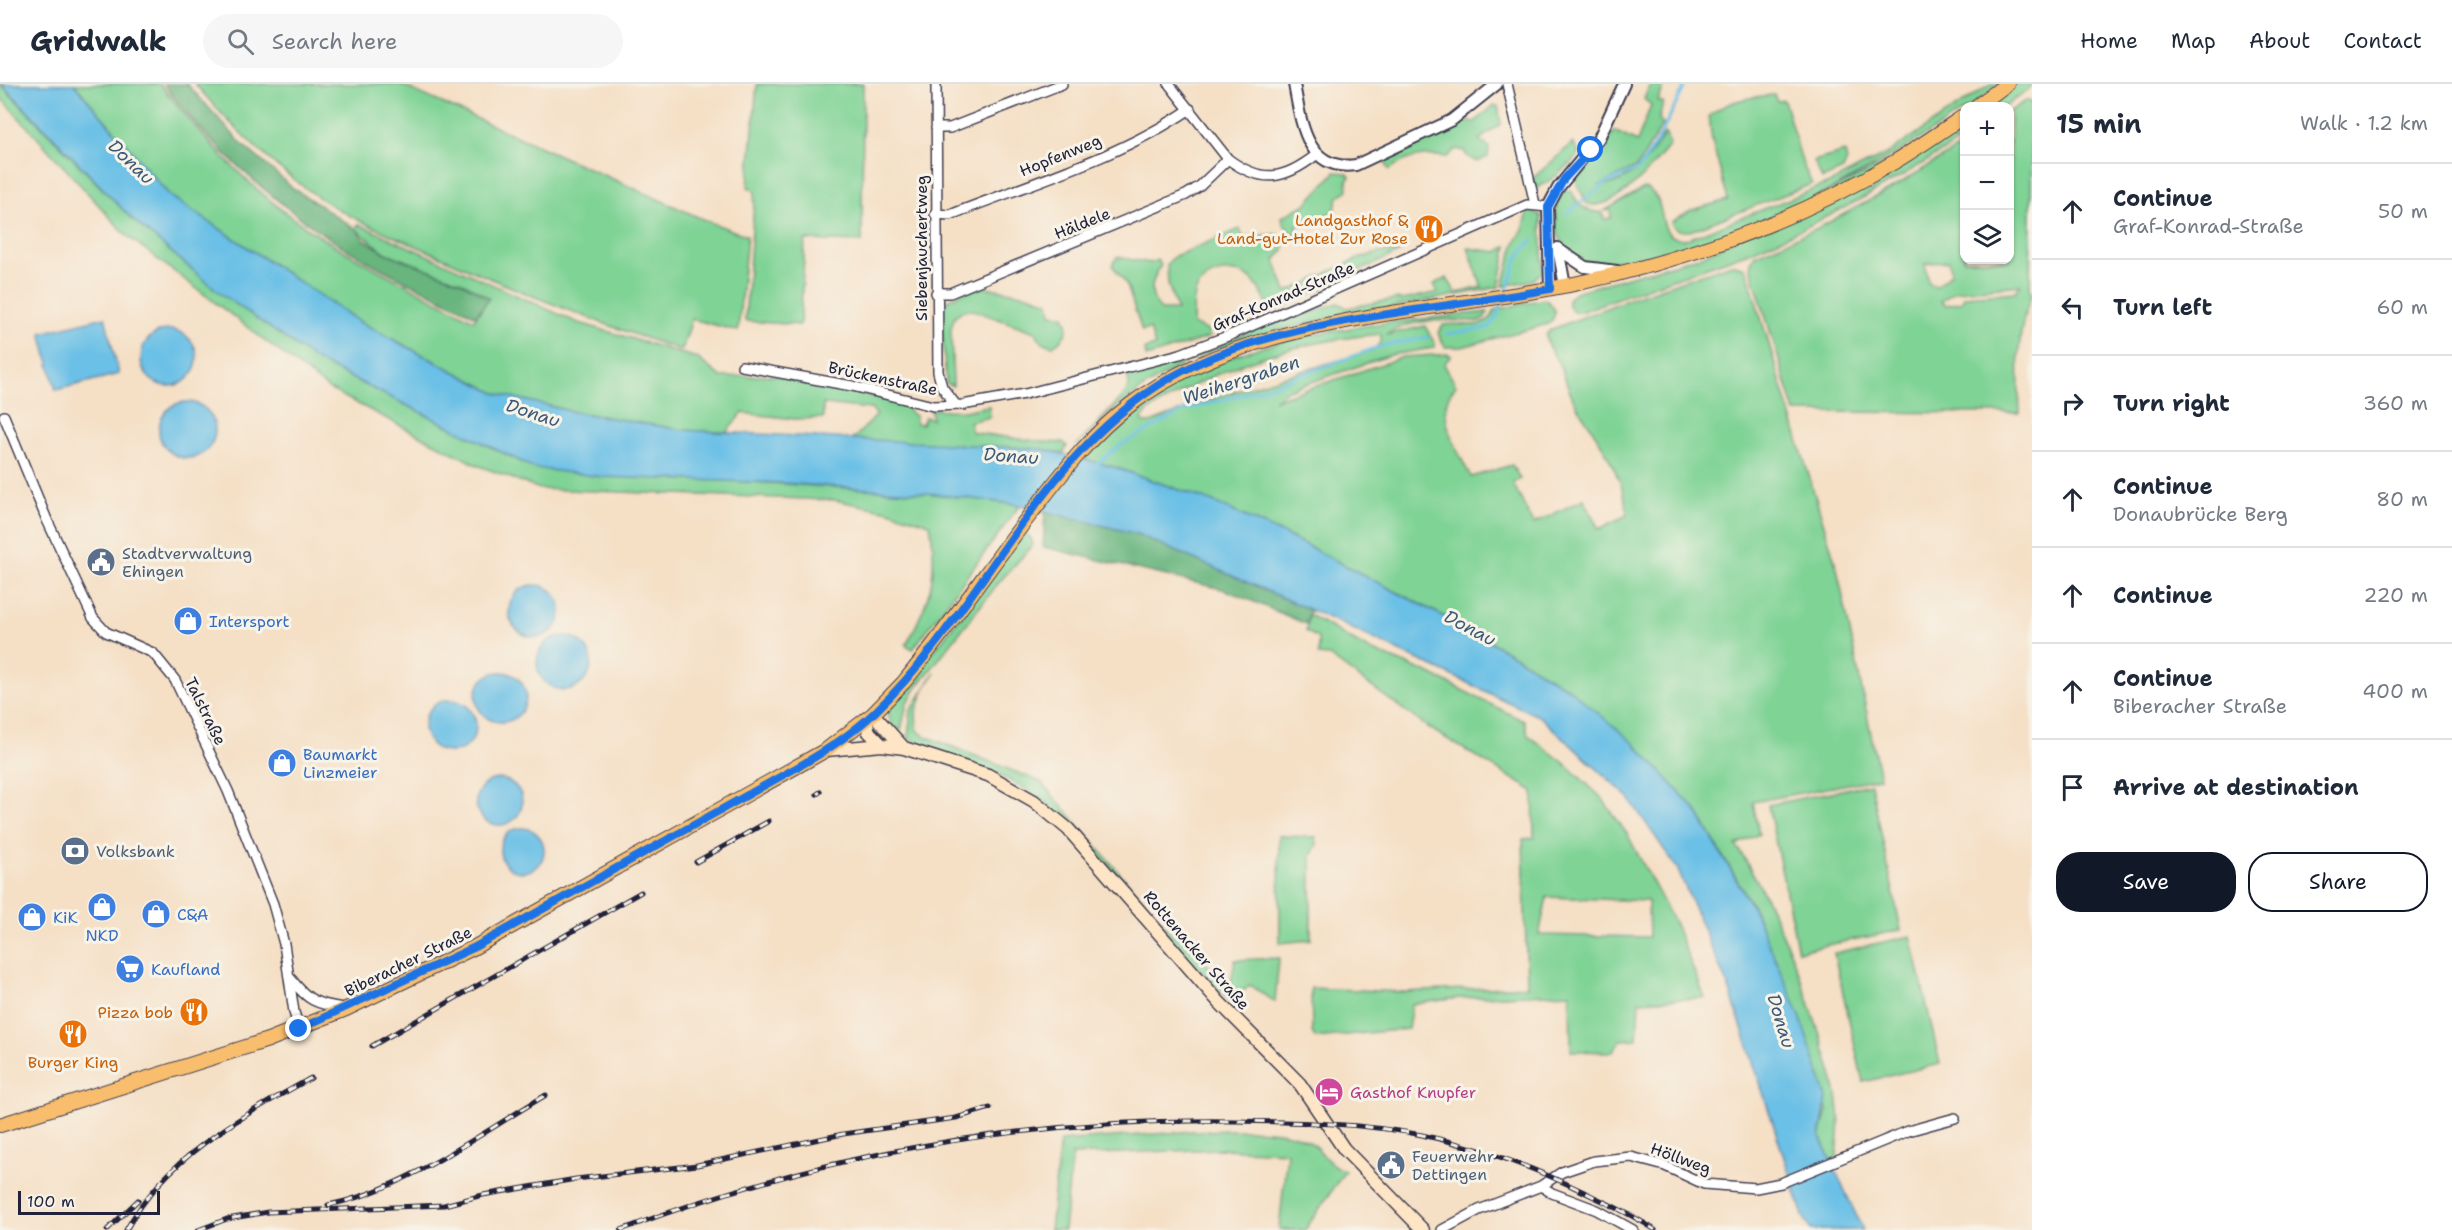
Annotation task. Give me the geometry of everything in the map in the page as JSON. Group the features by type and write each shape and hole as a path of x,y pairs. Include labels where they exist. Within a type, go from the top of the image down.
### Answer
{"main road":[{"path":"1982,102 2007,84"},
{"name":"Biberacher Straße","path":"0,1125 213,1059 299,1029 346,1009 473,948 826,750 870,717 919,663 1079,450 1131,404 1170,378 1207,359 1291,334 1565,286 1683,255 1754,230 1816,202 1895,162 1960,119"},
{"path":"870,717 869,732 882,745"},
{"name":"Rottenacker Straße","path":"870,717 904,747"},
{"name":"Rottenacker Straße","path":"826,750 882,745 904,747 988,775 1034,801 1068,829 1219,1002 1300,1084 1344,1149 1423,1230"}],"street":[{"name":"Siebenjauchertweg","path":"936,84 935,214 938,372 942,387 956,405"},
{"path":"936,128 950,128 1062,84"},
{"path":"1169,84 1191,108 1228,159 1249,172 1268,177 1293,171 1316,155"},
{"path":"1294,84 1300,116 1316,155 1328,164 1342,167 1356,165 1452,120 1497,84"},
{"path":"1507,84 1534,204 1548,207"},
{"path":"1550,289 1548,207 1558,188 1599,138 1624,84"},
{"name":"Hopfenweg","path":"935,214 950,215 1092,159 1128,144 1191,108"},
{"name":"Häldele","path":"936,293 950,293 1186,195 1202,184 1228,159"},
{"name":"Graf-Konrad-Straße","path":"1123,369 1180,354 1265,322 1534,204"},
{"path":"1549,229 1558,249 1565,286"},
{"path":"1558,249 1585,267 1623,271"},
{"name":"Brückenstraße","path":"742,366 852,386 933,405 956,405 1025,393 1123,369"},
{"name":"Talstraße","path":"4,416 47,520 93,618 106,632 153,653 175,680 254,851 273,904 299,1029"},
{"path":"290,977 305,997 314,1002 346,1009"},
{"name":"Höllweg","path":"1442,1230 1479,1210 1541,1186 1573,1167 1614,1157 1631,1157 1665,1166 1704,1184 1756,1188 1781,1183 1908,1131 1955,1118"},
{"path":"1541,1186 1552,1193 1597,1210 1633,1230"}],"green space":[{"path":"0,84 132,219 220,293 319,362 534,468 927,493 1020,505 913,649 906,645 927,601 933,573 933,542 930,524 889,511 834,500 540,489 477,465 329,389 126,235 0,97"},
{"path":"74,84 160,84 229,163 289,215 350,254 474,320 489,298 461,282 386,253 356,229 358,224 576,322 697,358 721,377 775,375 909,403 908,410 916,417 916,423 922,424 925,417 932,419 931,409 964,411 989,406 990,417 969,422 972,432 1034,441 1063,442 1067,446 1063,454 1043,449 852,440 877,415 871,409 823,404 823,418 795,419 742,413 726,433 682,430 570,411 495,393 360,322 170,196"},
{"path":"164,84 187,84 242,144 293,188 356,229 365,240 386,253 461,282 489,298 476,316 341,246 301,219 237,165 198,126"},
{"path":"195,84 399,84 707,221 747,236 738,331 692,319 682,350 554,305 372,227 331,205 284,172 238,130"},
{"path":"757,84 863,84 862,242 805,240 800,325 745,321 755,190 748,187"},
{"path":"1650,84 1664,86 1658,101 1663,103 1659,119 1663,124 1637,167 1599,186 1611,184 1630,175 1646,161 1665,133 1670,145 1644,175 1622,194 1598,205 1587,204 1575,179 1601,152 1614,131 1637,142 1651,105 1644,99"},
{"path":"1991,84 2000,84 1975,102 1964,102"},
{"path":"2018,84 2032,84 2011,102 1993,102"},
{"path":"1774,95 1777,101 1784,100 1803,165 1812,184 1690,231 1676,229 1671,222 1692,210 1728,200 1712,141 1709,116 1724,106 1740,100"},
{"path":"2027,100 2032,103 2030,290 2032,293 2020,338 2018,367 2020,413 1795,412 1750,266 1754,255 1818,228 1889,190 1960,146 1960,264 2014,264 2014,108","holes":["1949,261 1951,273 1937,286 1929,284 1925,264","2021,285 2015,292 1965,296 1961,302 1946,305 1941,301 1956,291"]},
{"path":"1960,105 1960,112 1911,145 1849,180 1753,226 1719,238 1651,256 1593,263 1580,260 1571,253 1558,234 1556,208 1565,190 1572,192 1584,208 1602,212 1604,219 1611,218 1610,210 1604,211 1644,188 1653,193 1658,200 1665,227 1670,234 1677,238 1690,238 1832,182 1888,153"},
{"path":"1493,106 1498,106 1501,124 1479,140 1489,147 1488,157 1477,162 1468,157 1464,151 1456,149 1447,157 1417,157 1389,170 1383,159 1465,117 1468,121 1475,122"},
{"path":"1960,125 1960,140 1950,147 1879,189 1806,227 1734,257 1581,312 1573,312 1568,305 1568,300 1575,292 1702,256"},
{"path":"1573,143 1579,153 1575,159 1536,189 1532,179"},
{"path":"1845,152 1847,160 1843,170 1822,179 1814,161"},
{"path":"1335,172 1347,173 1350,177 1347,180 1348,190 1338,197 1334,212 1296,226 1301,238 1286,228 1282,217 1306,204"},
{"path":"1529,210 1541,215 1543,271 1533,280 1503,286 1514,245 1523,229"},
{"path":"1240,229 1243,237 1276,234 1283,238 1284,250 1275,260 1286,292 1372,254 1400,252 1272,312 1255,283 1245,275 1221,272 1213,275 1200,284 1194,303 1193,324 1208,331 1210,337 1146,357 1145,349 1155,346 1150,329 1142,331 1127,285 1112,265 1117,257 1151,263 1157,260 1161,265 1153,282 1154,299 1161,310 1177,310 1168,284 1167,264 1175,256"},
{"path":"1507,246 1499,287 1274,331 1213,350 1186,362 1143,388 1113,410 1076,446 1126,393 1129,386 1128,375 1189,356 1305,310 1306,314 1338,303 1347,308 1395,299 1403,300 1438,292 1434,284 1447,278 1456,293 1482,287 1468,248 1497,252"},
{"path":"1732,264 1745,268 1837,568 1880,778 1753,802 1759,834 1736,845 1773,912 1811,1007 1828,1061 1840,1117 1837,1157 1831,1161 1820,1137 1827,1110 1756,912 1696,810 1568,688 1472,631 1288,536 1211,501 1114,467 1085,460 1123,419 1167,387 1216,363 1268,345 1323,333 1379,324 1488,312 1484,319 1478,321 1418,322 1396,329 1386,335 1425,326 1435,344 1433,348 1391,355 1288,390 1274,400 1403,357 1449,354 1451,356 1444,364 1456,386 1449,396 1446,419 1454,444 1471,477 1512,465 1520,479 1513,483 1533,524 1584,499 1599,529 1627,515 1626,502 1617,475 1603,447 1573,400 1559,364 1549,347 1546,335 1550,330 1637,296","holes":["1381,334 1381,342 1373,350 1220,396 1150,423 1144,423 1142,419 1148,411 1191,387 1257,359 1298,347 1360,336"]},
{"path":"985,287 1028,295 1049,302 1051,314 1063,315 1066,320 1066,332 1053,346 1043,343 1035,332 973,310 962,311 955,316 951,328 953,386 946,383 941,316 946,301 965,291"},
{"path":"1544,299 1551,304 1554,310 1554,317 1548,324 1462,347 1445,347 1438,333 1443,325 1480,324 1486,322 1495,310"},
{"path":"1045,511 1137,534 1310,610 1306,624 1226,590 1043,547"},
{"path":"1025,533 1031,538 1033,545 1000,581 917,687 907,703 901,730 893,728 888,714 895,701"},
{"path":"1309,615 1370,650 1426,672 1524,721 1528,735 1563,762 1602,798 1627,834 1674,922 1705,998 1639,1001 1637,1039 1621,1040 1613,1052 1571,1051 1570,993 1460,998 1412,1004 1408,1029 1315,1038 1312,1032 1311,988 1404,992 1527,986 1523,839 1534,838 1533,791 1426,726 1329,656 1318,655 1318,638 1306,631","holes":["1547,897 1648,901 1649,937 1539,935"]},
{"path":"935,672 924,690 916,712 917,730 925,736 1041,782 1172,934 1183,941 1224,981 1231,982 1235,960 1279,958 1275,1002 1250,985 1231,1002 1174,942 1129,887 1040,797 996,773 908,738 911,710"},
{"path":"1871,784 1901,930 1798,951 1768,805"},
{"path":"1279,836 1316,837 1317,844 1311,856 1311,940 1280,943"},
{"path":"1911,936 1940,1064 1863,1082 1834,953"},
{"path":"1250,1130 1291,1134 1309,1141 1332,1164 1345,1171 1305,1230 1279,1230 1287,1152 1221,1149 1072,1155 1064,1230 1050,1230 1060,1141 1194,1131"}],"water":[{"name":"Donau","path":"2,84 74,84 170,196 360,322 495,393 570,411 682,430 1043,449 1114,467 1211,501 1288,536 1472,631 1568,688 1634,743 1696,810 1755,912 1800,1016 1827,1098 1820,1137 1863,1230 1811,1230 1803,1216 1730,991 1677,868 1628,797 1540,717 1340,623 1137,534 1020,505 927,493 780,483 602,477 534,468 319,362 220,293 132,219"},
{"path":"105,317 119,374 56,390 41,333"},
{"path":"163,330 175,330 185,334 193,342 197,358 193,374 185,382 175,386 163,386 153,382 145,374 141,364 141,352 145,342 153,334"},
{"path":"181,402 193,402 203,406 211,414 215,430 211,446 203,454 193,458 181,458 171,454 163,446 159,436 159,424 163,414 171,406"},
{"path":"535,585 545,587 553,593 559,601 561,611 559,621 553,629 545,635 535,637 525,635 517,629 511,621 509,611 511,601 517,593 525,587"},
{"path":"564,636 574,638 583,644 589,653 591,663 589,673 583,682 574,688 564,690 554,688 545,682 539,673 537,663 539,653 545,644 554,638"},
{"path":"496,672 506,672 519,679 526,692 526,702 519,715 506,722 496,722 487,718 480,711 476,702 476,692 480,683 487,676"},
{"path":"450,700 460,702 468,708 474,716 476,726 474,736 468,744 460,750 450,752 440,750 432,744 426,736 424,726 426,716 432,708 440,702"},
{"path":"499,779 515,786 522,802 515,818 499,825 483,818 476,802 483,786"},
{"path":"522,828 537,835 544,850 537,865 522,872 507,865 500,850 507,835"}],"waterway":[{"name":"Weihergraben","path":"1567,213 1605,184 1639,169 1659,138 1686,84"},
{"name":"Weihergraben","path":"1506,293 1518,257 1533,239"},
{"name":"Weihergraben","path":"1446,334 1488,328 1497,317 1502,302"},
{"name":"Weihergraben","path":"1096,465 1121,445 1183,411 1271,386 1378,347 1428,337"}],"railway":[{"path":"696,862 769,821"},
{"path":"372,1046 641,892"},
{"path":"126,1230 162,1181 207,1141 257,1108 311,1078"},
{"path":"328,1205 356,1198 413,1174 546,1095"},
{"path":"198,1230 227,1219 268,1212 444,1205 483,1195 576,1179 697,1165 843,1134 956,1118 990,1108"},
{"path":"621,1230 695,1203 771,1180 846,1161 923,1146 1000,1134 1078,1126 1235,1121 1353,1126 1399,1131 1443,1140 1485,1152 1545,1174 1638,1219 1655,1230"},
{"path":"107,1230 138,1200"}],"place":[{"name":"Landgasthof & Land-gut-Hotel Zur Rose","path":"1429,229"},
{"name":"Stadtverwaltung Ehingen","path":"101,562"},
{"name":"Intersport","path":"188,621"},
{"name":"Baumarkt Linzmeier","path":"282,763"},
{"name":"Volksbank","path":"75,851"},
{"name":"NKD","path":"102,907"},
{"name":"C&A","path":"156,914"},
{"name":"KiK","path":"32,917"},
{"name":"Kaufland","path":"130,969"},
{"name":"Pizza bob","path":"194,1012"},
{"name":"Burger King","path":"73,1034"},
{"name":"Gasthof Knupfer","path":"1329,1092"},
{"name":"Feuerwehr Dettingen","path":"1391,1165"}],"route":[{"path":"299,1029 473,948 803,764 852,731 876,711 904,682 1079,450 1131,404 1170,378 1207,359 1270,338 1332,325 1550,289 1547,246 1548,207 1552,196 1564,179 1591,150"}]}
